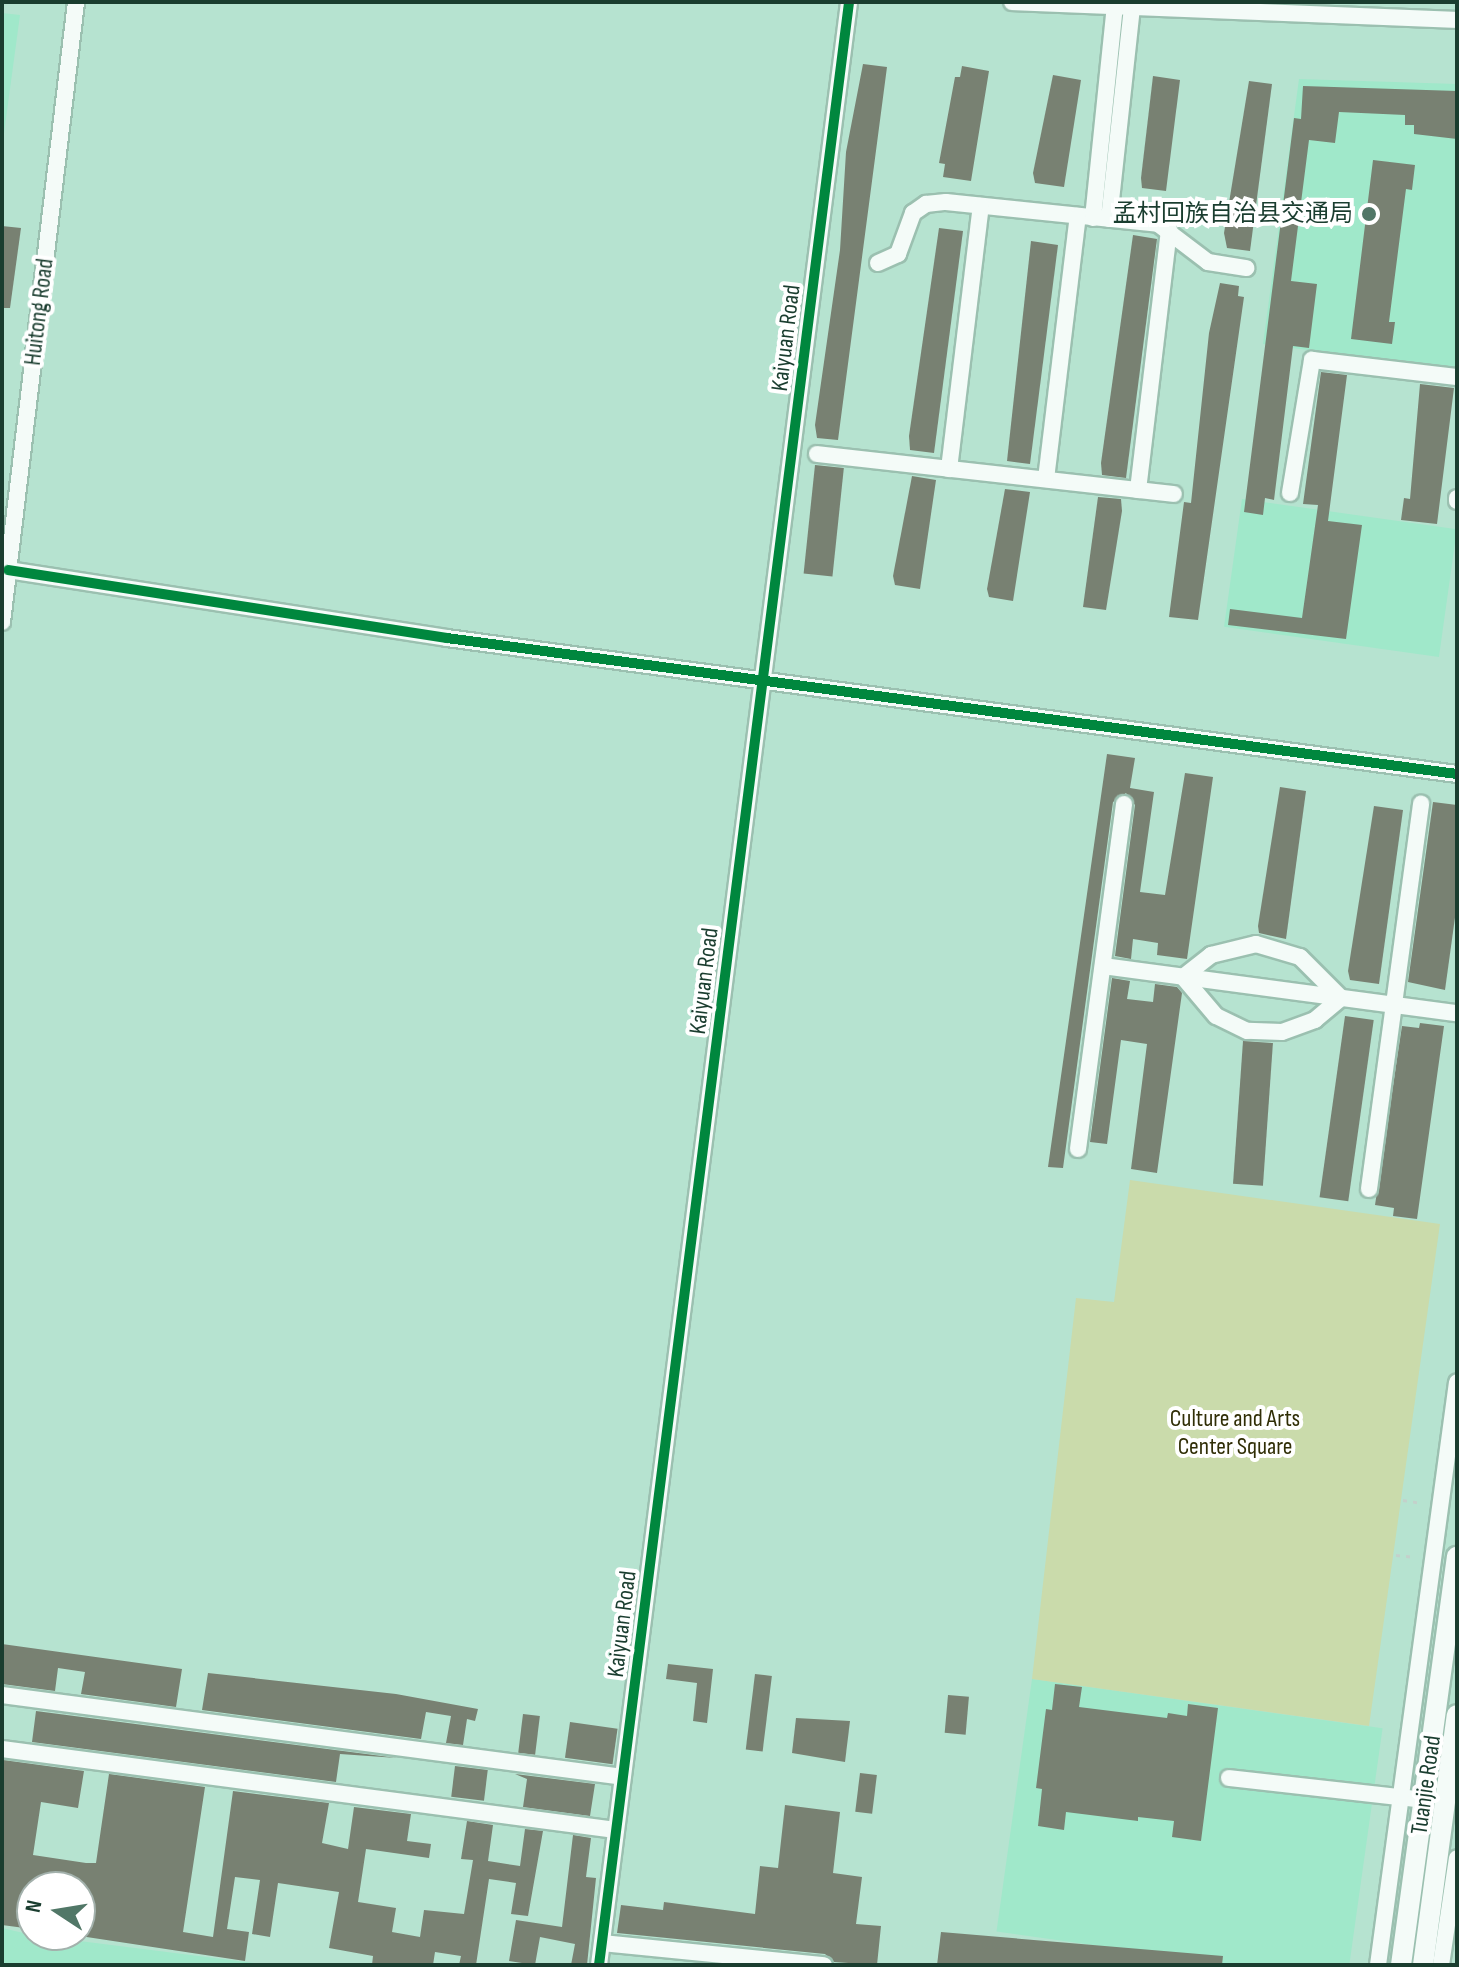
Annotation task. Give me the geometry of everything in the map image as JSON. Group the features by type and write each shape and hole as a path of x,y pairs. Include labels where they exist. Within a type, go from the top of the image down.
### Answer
{"main road":[{"name":"Tuanjie Road","path":"1401,1965 1457,1557"},
{"name":"Tuanjie Road","path":"1423,1965 1457,1715"}],"street":[{"name":"Huitong Road","path":"2,622 8,570 10,488 76,2"},
{"name":"Kaiyuan Road","path":"599,1965 849,2"},
{"path":"1012,2 1457,20"},
{"path":"1046,479 1094,218 1124,7"},
{"path":"878,263 898,254 906,223 926,204 981,206 1169,229 1208,262 1247,268"},
{"path":"949,469 981,206"},
{"path":"1138,490 1169,229"},
{"path":"1290,493 1312,360 1457,377"},
{"path":"817,454 1174,494"},
{"path":"8,570 763,682 1457,774"},
{"path":"1369,1189 1421,803"},
{"path":"1078,1149 1124,804"},
{"path":"1183,977 1211,955 1256,944 1300,957 1341,998"},
{"path":"1103,966 1457,1013"},
{"path":"1183,977 1216,1016 1265,1033 1307,1024 1341,998"},
{"path":"1378,1965 1457,1382"},
{"path":"2,1695 623,1777"},
{"path":"2,1749 616,1830"},
{"path":"1229,1778 1424,1800"},
{"path":"1441,1965 1457,1858"},
{"path":"602,1943 824,1965"}],"path":[{"path":"1403,1500 1440,1505"},
{"path":"1396,1555 1433,1560"}],"shaded area":[{"path":"2,13 20,15 2,148"},
{"name":"孟村回族自治县交通局","path":"1299,79 1457,84 1457,370 1263,344"},
{"path":"1242,499 1457,529 1439,657 1224,627"},
{"path":"1032,1679 1383,1728 1349,1965 1235,1965 997,1932"},
{"path":"2,1928 16,1931 16,1951 96,1951 96,1943 270,1965 2,1965"}],"green space":[{"name":"Culture and Arts Center Square","path":"1130,1180 1440,1224 1369,1726 1032,1679 1076,1298 1114,1302"}],"building":[{"path":"863,64 887,67 838,440 817,438 815,425 840,250 846,152"},
{"path":"962,66 989,71 971,181 943,177 945,164 939,163 955,77 960,77"},
{"path":"1053,75 1081,80 1064,187 1035,183 1033,173"},
{"path":"1153,76 1180,80 1166,191 1142,188"},
{"path":"1249,81 1272,84 1250,251 1227,248 1224,233"},
{"path":"1303,86 1457,91 1457,139 1414,134 1414,125 1405,125 1405,115 1339,112 1335,143 1309,140 1291,281 1317,284 1309,348 1293,346 1274,500 1265,498 1263,515 1244,512 1294,118 1301,119"},
{"path":"1373,160 1415,165 1412,190 1406,189 1389,322 1395,322 1392,344 1351,339"},
{"path":"2,226 21,228 10,308 2,308"},
{"path":"939,228 963,231 934,453 910,450 909,436"},
{"path":"1133,235 1157,239 1126,478 1102,475 1101,463"},
{"path":"1031,241 1058,245 1030,464 1007,461"},
{"path":"1220,283 1239,286 1238,296 1244,297 1198,620 1169,617 1184,502 1191,503 1209,333"},
{"path":"1321,372 1347,375 1328,521 1362,525 1346,639 1228,625 1230,609 1302,618 1318,505 1303,504"},
{"path":"1420,384 1454,388 1437,524 1401,520 1404,498 1410,499"},
{"path":"815,465 844,468 832,576 804,573"},
{"path":"912,476 936,480 920,589 895,585 893,576"},
{"path":"1005,489 1030,492 1013,601 989,597 987,589"},
{"path":"1098,497 1121,499 1122,511 1106,610 1083,607"},
{"path":"1107,754 1135,758 1130,788 1154,792 1140,892 1165,895 1185,773 1213,777 1187,959 1157,955 1158,943 1133,939 1131,959 1115,956 1135,805 1126,793 1113,802 1063,1168 1048,1167"},
{"path":"1280,787 1306,791 1286,939 1259,933 1258,926"},
{"path":"1433,802 1457,805 1457,903 1445,990 1408,982"},
{"path":"1374,806 1403,810 1379,984 1350,980 1348,971"},
{"path":"1112,978 1130,981 1127,999 1153,1002 1155,984 1177,987 1182,993 1157,1173 1131,1169 1147,1044 1121,1040 1107,1144 1090,1142"},
{"path":"1345,1016 1374,1020 1348,1201 1320,1197"},
{"path":"1420,1023 1444,1026 1417,1219 1393,1216 1394,1208 1375,1205 1402,1026 1419,1028"},
{"path":"1243,1041 1273,1043 1263,1186 1233,1184"},
{"path":"2,1644 182,1669 176,1707 81,1694 85,1672 58,1668 55,1691 2,1684"},
{"path":"668,1664 713,1669 707,1723 693,1721 697,1683 666,1679"},
{"path":"208,1673 396,1694 478,1709 475,1721 467,1719 463,1745 446,1743 451,1716 426,1712 421,1739 202,1710"},
{"path":"755,1674 772,1676 763,1752 746,1749"},
{"path":"1055,1684 1082,1687 1079,1707 1167,1718 1168,1713 1187,1716 1188,1704 1218,1708 1201,1841 1172,1837 1174,1821 1138,1817 1138,1821 1066,1812 1064,1830 1038,1826 1042,1789 1036,1788 1046,1709 1052,1710"},
{"path":"948,1695 969,1697 966,1735 945,1733"},
{"path":"36,1711 397,1758 340,1754 336,1782 32,1742"},
{"path":"523,1714 540,1716 535,1755 518,1753"},
{"path":"796,1718 850,1721 845,1762 792,1753"},
{"path":"570,1722 618,1729 613,1764 565,1758"},
{"path":"3,1760 84,1771 78,1808 41,1802 33,1855 86,1863 96,1863 109,1774 205,1787 183,1932 213,1937 233,1791 329,1803 322,1843 348,1849 354,1807 411,1814 407,1841 431,1844 429,1858 366,1849 358,1902 396,1908 392,1932 420,1937 424,1910 464,1914 473,1860 461,1859 467,1821 493,1825 488,1861 520,1866 525,1829 543,1831 528,1916 511,1914 516,1883 489,1879 476,1965 459,1965 461,1956 435,1952 433,1965 372,1965 373,1956 329,1948 339,1892 278,1883 270,1937 252,1934 260,1880 235,1877 227,1929 249,1932 245,1961 96,1938 96,1871 16,1871 16,1927 2,1925"},
{"path":"455,1766 488,1770 484,1801 451,1797"},
{"path":"860,1773 877,1775 872,1814 855,1812"},
{"path":"515,1774 595,1784 590,1816 523,1807 527,1779"},
{"path":"785,1805 840,1812 833,1873 862,1877 856,1924 881,1926 877,1965 834,1962 825,1954 617,1933 621,1905 663,1910 664,1902 755,1914 760,1866 778,1868"},
{"path":"573,1835 591,1838 586,1877 596,1878 587,1965 571,1965 575,1944 540,1937 535,1965 509,1961 516,1920 562,1927"},
{"path":"941,1932 1223,1956 1222,1965 937,1965"}],"cycle path":[{"path":"599,1965 849,2"},
{"path":"8,570 447,638 1457,774"}],"place":[{"name":"孟村回族自治县交通局","path":"1369,214"}]}
